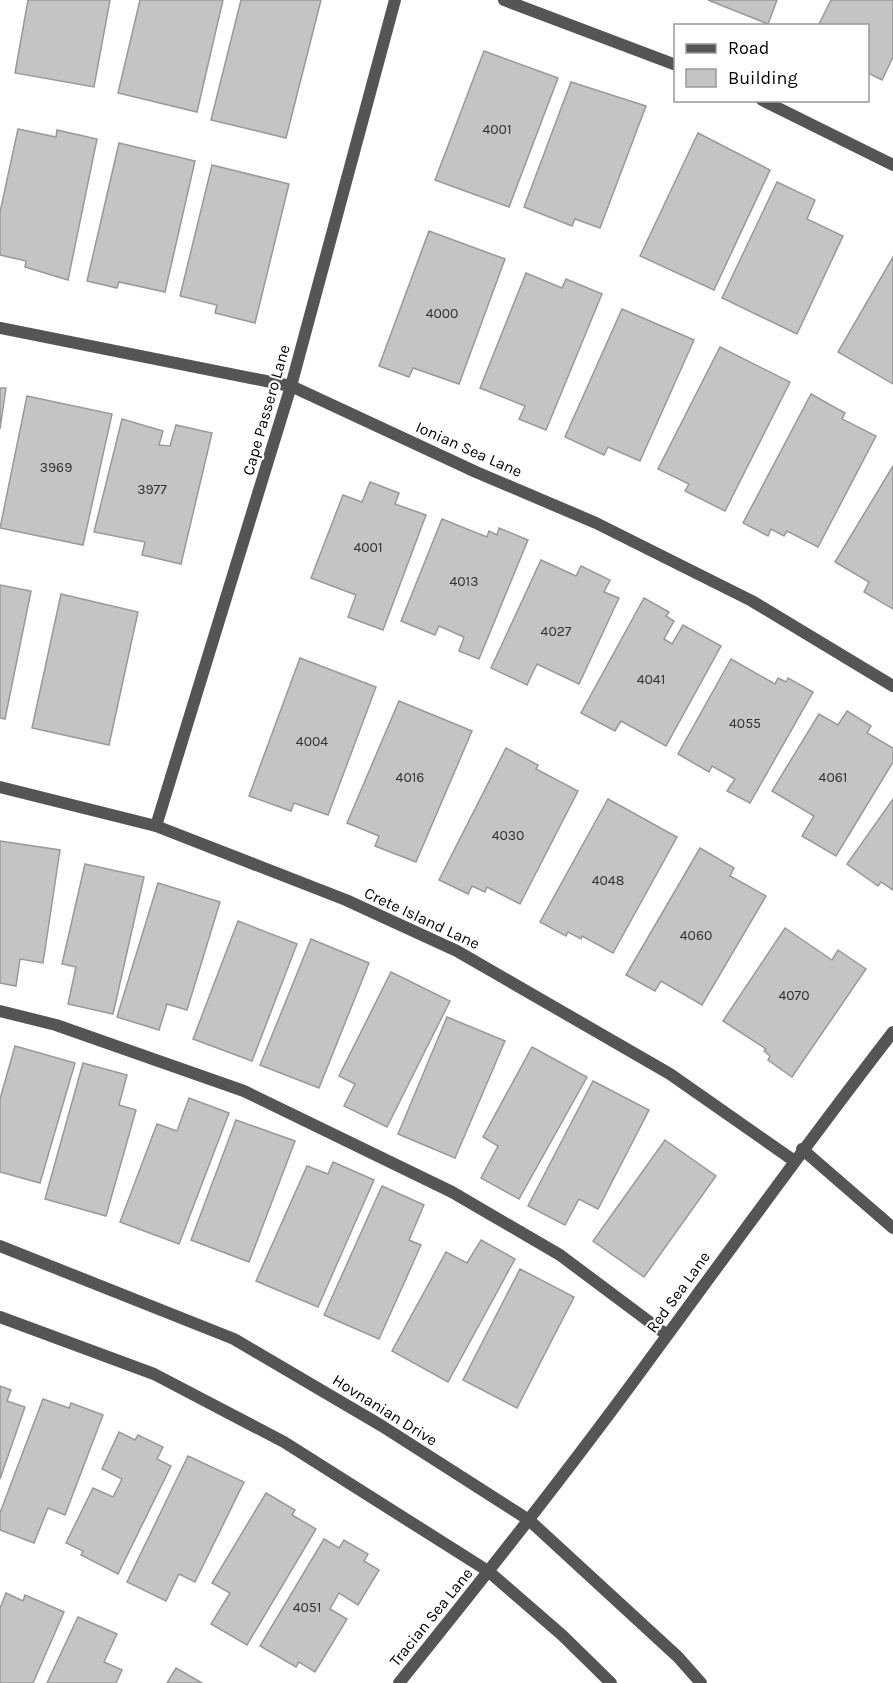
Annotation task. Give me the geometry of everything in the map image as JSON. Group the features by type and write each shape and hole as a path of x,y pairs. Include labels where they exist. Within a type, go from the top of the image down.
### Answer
{"street":[{"name":"Cape Passero Lane","path":"156,826 291,386 395,0"},
{"path":"504,0 674,65"},
{"path":"766,102 893,165"},
{"name":"Ionian Sea Lane","path":"0,328 291,386 627,538 752,601 893,686"},
{"name":"Crete Island Lane","path":"0,787 156,826 346,900 457,951 670,1074 793,1160"},
{"path":"0,1011 56,1025 244,1091 452,1192 560,1255 667,1335"},
{"name":"Red Sea Lane","path":"488,1571 529,1520 667,1335 793,1160 893,1032"},
{"path":"802,1149 893,1228"},
{"name":"Hovnanian Drive","path":"0,1246 234,1339 381,1426 529,1520 678,1657 701,1683"},
{"path":"0,1317 154,1374 284,1442 488,1571 562,1635 611,1683"},
{"name":"Tracian Sea Lane","path":"399,1683 488,1571"}],"building":[{"path":"28,0 110,0 94,87 15,73"},
{"path":"140,0 223,0 197,112 118,93"},
{"path":"241,0 321,0 286,138 211,120"},
{"path":"708,0 777,0 768,24"},
{"path":"831,0 893,0 893,57 882,80 869,74 869,24 819,24"},
{"path":"484,51 558,78 509,207 435,180"},
{"path":"571,82 646,106 600,228 575,219 572,226 524,207"},
{"path":"18,129 56,137 57,130 97,139 68,280 25,267 26,261 0,255 0,212"},
{"path":"698,133 770,170 714,290 640,256"},
{"path":"119,143 195,161 165,292 119,282 117,288 87,281"},
{"path":"212,165 289,184 255,323 215,313 217,305 180,296"},
{"path":"777,182 815,200 807,219 843,236 797,334 722,298"},
{"path":"429,231 505,259 459,384 413,368 409,377 379,366"},
{"path":"893,257 893,384 838,352"},
{"path":"526,273 562,288 566,279 602,294 546,430 519,419 525,406 480,388"},
{"path":"622,309 694,340 640,461 608,447 604,455 565,437"},
{"path":"720,347 790,382 725,511 685,491 689,484 658,469"},
{"path":"0,388 6,388 0,429"},
{"path":"811,394 845,413 842,419 876,436 818,547 787,531 784,536 771,529 768,536 743,523"},
{"path":"27,396 112,414 83,545 0,528"},
{"path":"122,419 163,431 159,445 170,446 176,425 212,433 181,564 142,555 145,542 94,532"},
{"path":"893,466 893,609 864,592 869,582 835,562"},
{"path":"370,482 399,493 395,504 426,515 383,630 348,617 356,595 311,578 343,495 362,502"},
{"path":"442,519 487,537 489,531 497,535 499,528 528,540 479,659 459,651 464,637 439,626 435,635 401,621"},
{"path":"541,560 576,576 581,566 610,580 604,592 619,598 579,684 537,664 527,685 491,668"},
{"path":"0,585 31,591 5,719 0,718"},
{"path":"61,594 138,612 109,745 32,728"},
{"path":"644,598 669,612 666,616 674,621 664,639 672,644 683,625 721,646 666,746 621,721 615,731 581,713"},
{"path":"300,658 376,687 328,815 294,803 291,811 249,796"},
{"path":"731,659 775,684 778,678 786,682 788,678 813,692 750,803 727,791 735,779 712,766 709,772 678,754"},
{"path":"399,701 472,731 416,862 375,846 379,836 347,823"},
{"path":"847,711 871,726 867,733 893,748 893,762 836,856 802,836 814,816 772,791 819,714 838,725"},
{"path":"506,748 538,765 536,769 578,791 520,904 487,887 485,892 472,886 468,894 439,880"},
{"path":"608,799 677,837 613,953 582,936 581,939 568,932 566,936 540,922"},
{"path":"893,799 893,890 881,882 878,886 847,864"},
{"path":"0,841 60,850 43,963 20,959 16,986 0,983"},
{"path":"700,848 734,868 730,876 766,896 702,1005 661,981 655,991 626,975"},
{"path":"85,864 144,877 113,1014 68,1004 76,967 62,964"},
{"path":"158,883 220,902 187,1010 167,1004 159,1030 117,1017"},
{"path":"238,921 297,944 252,1061 193,1039"},
{"path":"785,928 832,960 838,950 866,969 792,1077 768,1060 770,1056 764,1051 766,1049 723,1021"},
{"path":"311,939 369,963 319,1088 260,1065"},
{"path":"391,972 450,1001 387,1127 344,1106 355,1084 339,1076"},
{"path":"447,1017 505,1041 455,1158 398,1134"},
{"path":"15,1046 75,1063 40,1183 0,1172 0,1099"},
{"path":"532,1047 587,1077 519,1199 481,1178 498,1146 483,1137"},
{"path":"83,1063 127,1075 119,1105 136,1110 106,1216 45,1199"},
{"path":"593,1081 649,1110 598,1209 579,1199 565,1225 528,1206"},
{"path":"189,1098 229,1113 179,1244 120,1222 157,1124 177,1131"},
{"path":"236,1120 295,1141 249,1262 191,1240"},
{"path":"665,1140 716,1176 644,1277 593,1241"},
{"path":"333,1162 374,1180 318,1307 256,1281 307,1166 328,1174"},
{"path":"382,1186 424,1205 409,1240 421,1245 379,1339 324,1315"},
{"path":"481,1240 515,1259 448,1382 392,1351 446,1252 467,1263"},
{"path":"520,1269 574,1297 517,1408 463,1380"},
{"path":"0,1386 11,1390 7,1401 25,1407 0,1479"},
{"path":"43,1399 69,1408 71,1403 103,1415 65,1515 48,1508 34,1543 0,1530 0,1513"},
{"path":"119,1432 135,1440 138,1435 163,1447 157,1459 171,1466 118,1574 81,1555 83,1551 66,1543 93,1488 113,1497 122,1479 102,1469"},
{"path":"188,1456 244,1482 195,1582 179,1574 166,1601 127,1582"},
{"path":"266,1493 295,1510 292,1515 316,1529 247,1645 211,1624 230,1593 212,1583"},
{"path":"324,1539 339,1548 344,1540 368,1554 364,1561 379,1570 358,1605 339,1593 330,1609 347,1619 315,1672 299,1662 296,1667 260,1646"},
{"path":"6,1593 23,1601 25,1595 64,1612 33,1683 0,1683 0,1608"},
{"path":"78,1617 117,1634 104,1662 122,1670 116,1683 47,1683"},
{"path":"176,1668 202,1683 167,1683"}]}
